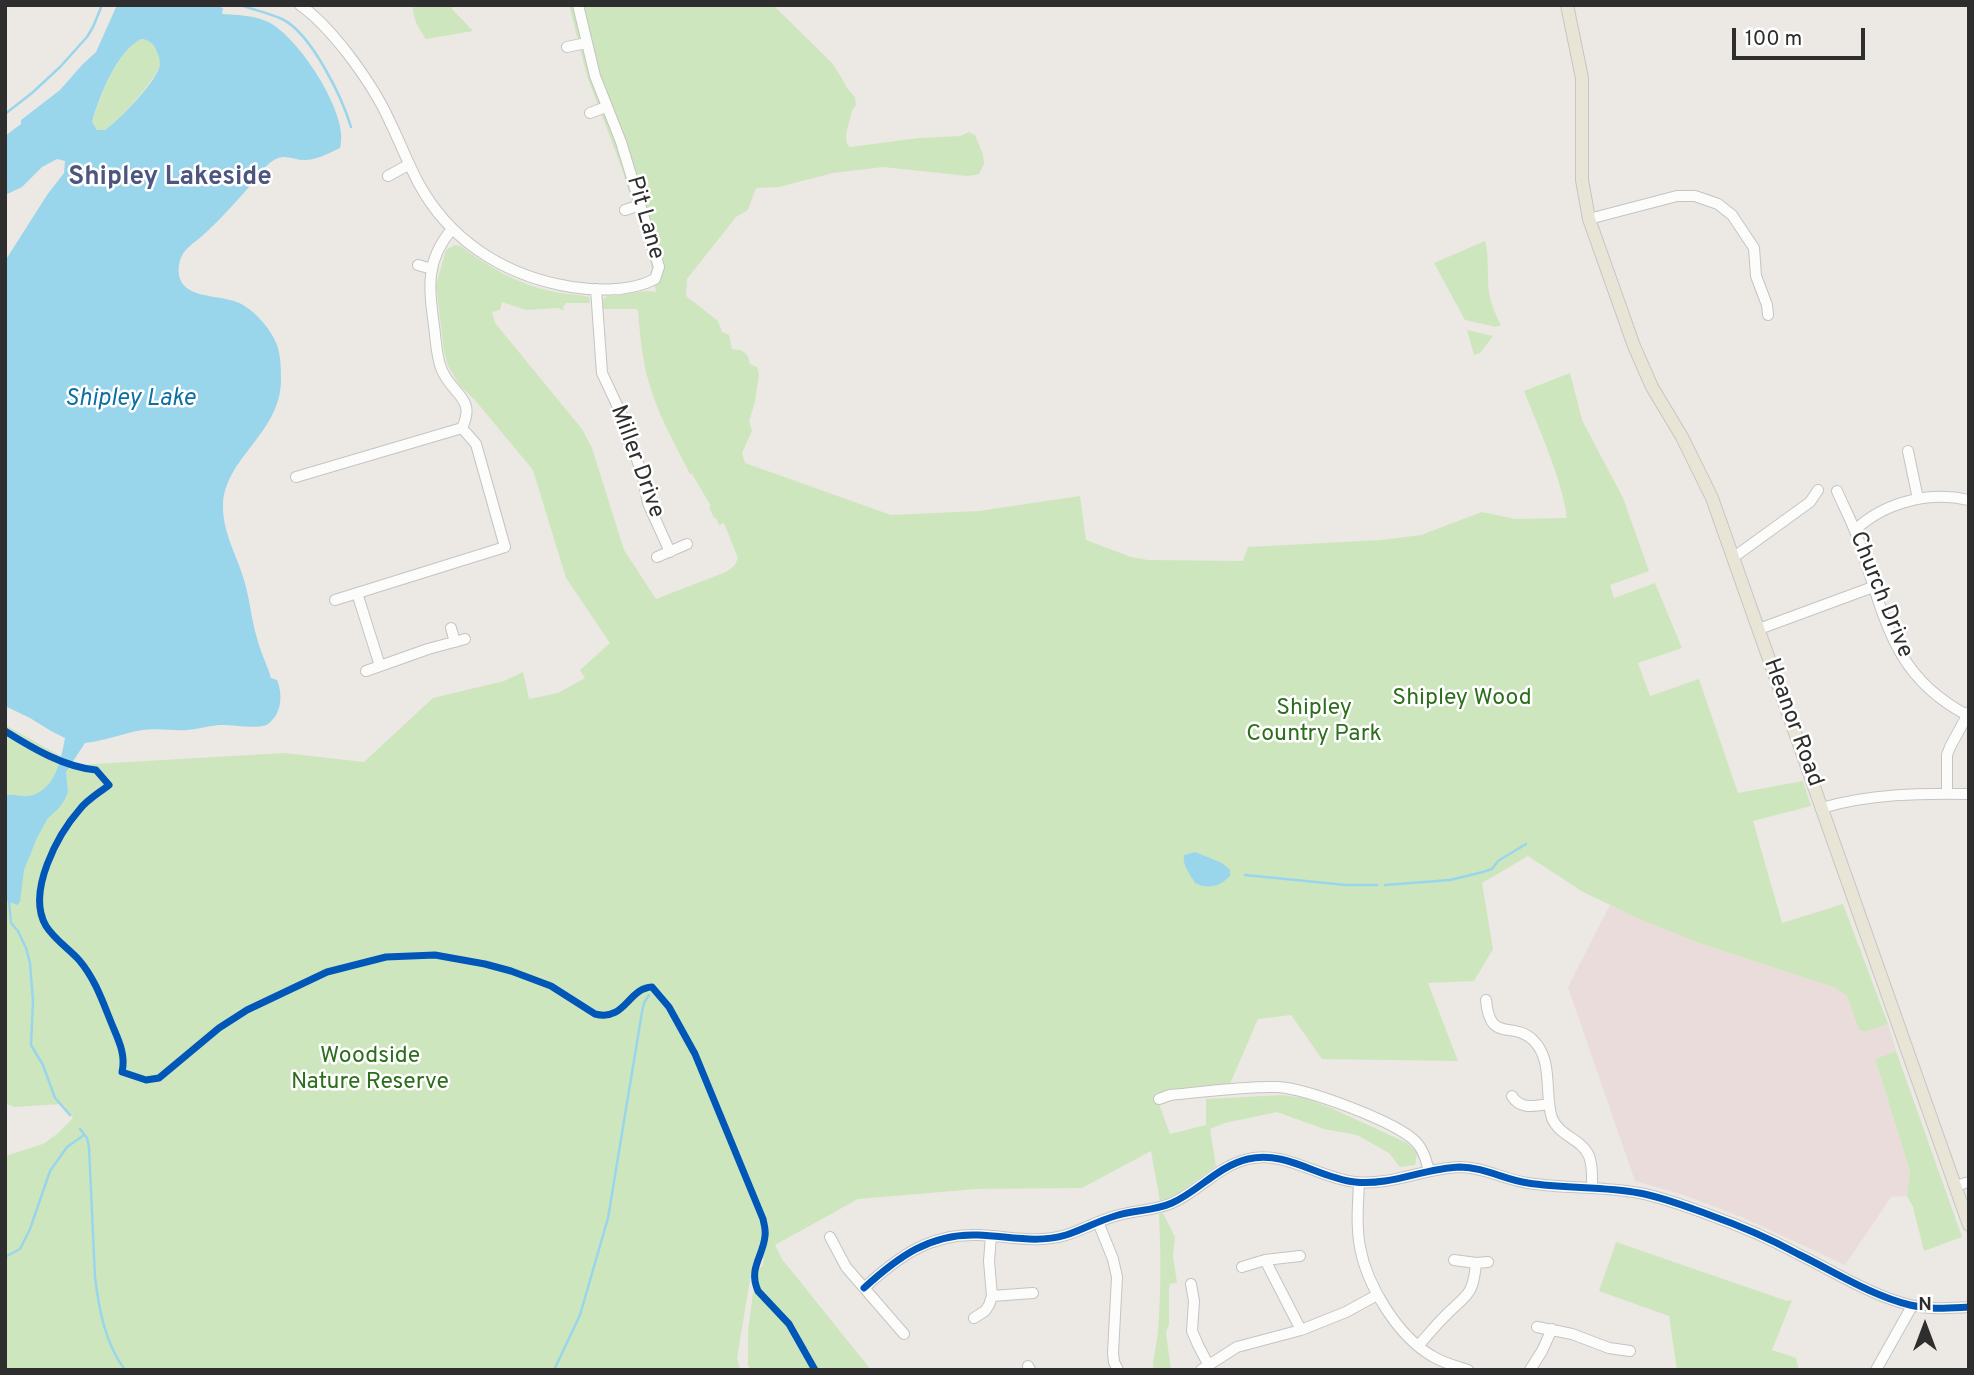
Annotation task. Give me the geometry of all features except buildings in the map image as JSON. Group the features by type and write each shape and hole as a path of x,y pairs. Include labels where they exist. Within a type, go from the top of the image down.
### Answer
{"main road":[{"name":"Heanor Road","path":"1567,5 1582,78 1582,180 1591,225 1651,387 1713,498 1872,956 1969,1225"}],"street":[{"name":"Pit Lane","path":"300,5 332,35 369,83 427,198 452,229 490,258 520,274 566,286 596,289 639,285 652,281 657,276 658,263 619,137 594,76 578,5"},
{"path":"567,47 586,43"},
{"path":"590,113 606,107"},
{"path":"388,176 408,164"},
{"path":"1591,225 1677,196 1695,202 1718,204 1732,215 1755,253 1756,276 1771,297 1768,316"},
{"path":"625,210 640,205"},
{"path":"452,229 440,244 429,280 429,289 438,356 448,382 467,404 467,415 462,428"},
{"path":"418,265 432,269"},
{"name":"Miller Drive","path":"596,289 597,375 624,420 649,503 670,552"},
{"path":"296,477 462,428"},
{"path":"335,600 505,547 476,444 462,428"},
{"path":"1908,451 1918,499"},
{"path":"1734,557 1810,502 1818,490"},
{"name":"Church Drive","path":"1837,491 1855,530 1891,637 1909,668 1930,690 1968,714"},
{"path":"1855,530 1872,517 1918,499 1949,496 1969,500"},
{"path":"1969,506 1969,513"},
{"path":"657,557 687,544"},
{"path":"1759,629 1873,587"},
{"path":"357,593 380,666"},
{"path":"366,671 460,640 451,628"},
{"path":"1947,794 1947,755 1968,714"},
{"path":"1822,808 1885,797 1969,794"},
{"path":"1486,1000 1484,1020 1498,1028 1523,1034 1535,1042 1548,1077 1552,1117 1558,1128 1589,1155 1592,1188"},
{"path":"1159,1099 1170,1095 1262,1088 1288,1088 1308,1093 1358,1111 1410,1136 1422,1149 1429,1171"},
{"path":"1512,1096 1520,1105 1549,1104"},
{"path":"864,1287 894,1261 927,1244 958,1236 1046,1239 1066,1235 1114,1216 1168,1205 1181,1199 1225,1167 1255,1158 1274,1157 1330,1177 1359,1183 1387,1181 1429,1171 1465,1167 1492,1172 1524,1183 1641,1193 1713,1216 1795,1252 1880,1295 1913,1306 1969,1307"},
{"path":"1955,1186 1969,1182"},
{"path":"1359,1183 1359,1246 1364,1267 1377,1295 1397,1324 1418,1346 1433,1357 1468,1370"},
{"path":"1098,1222 1117,1277 1113,1353 1118,1370"},
{"path":"974,1318 985,1311 992,1296 989,1261 991,1236"},
{"path":"830,1237 844,1252 846,1267 864,1287 883,1318 904,1334"},
{"path":"1242,1267 1265,1260 1300,1256"},
{"path":"1265,1260 1301,1330"},
{"path":"1418,1346 1468,1294 1482,1262 1454,1260"},
{"path":"1191,1284 1194,1301 1192,1331 1205,1368 1228,1352 1249,1343 1301,1330 1346,1312 1377,1295"},
{"path":"992,1296 1033,1293"},
{"path":"1876,1370 1913,1306"},
{"path":"1537,1327 1582,1336 1609,1348 1630,1351"},
{"path":"1530,1370 1552,1329"},
{"path":"1606,1360 1609,1348"}],"shaded area":[{"path":"1610,905 1702,944 1833,987 1847,996 1859,1030 1865,1032 1888,1024 1896,1051 1875,1059 1910,1171 1907,1196 1891,1197 1845,1265 1744,1218 1684,1195 1635,1181 1568,987"}],"green space":[{"path":"413,5 454,5 452,9 473,31 426,39 415,19"},
{"path":"569,5 773,5 832,63 855,97 856,105 846,134 850,147 960,136 969,132 975,135 983,154 984,164 979,174 968,176 883,167 833,173 779,187 756,188 748,210 736,217 687,279 686,296 718,321 722,332 729,335 732,349 744,352 750,364 757,367 759,374 755,402 749,421 752,431 742,453 745,463 891,515 979,511 1080,496 1086,540 1131,557 1148,560 1243,561 1248,547 1381,540 1421,535 1482,512 1515,519 1567,518 1555,471 1524,391 1570,373 1582,420 1623,498 1649,571 1610,585 1614,598 1655,583 1682,648 1638,663 1650,696 1699,679 1738,793 1803,781 1811,806 1753,821 1782,923 1843,904 1888,1024 1865,1032 1859,1030 1847,996 1833,987 1702,944 1644,921 1583,892 1528,856 1482,883 1493,949 1474,981 1428,983 1458,1061 1322,1059 1291,1015 1258,1019 1230,1084 1155,1093 1170,1134 1206,1125 1206,1099 1282,1095 1305,1098 1407,1143 1417,1152 1415,1165 1400,1167 1389,1153 1357,1135 1324,1129 1277,1112 1225,1123 1210,1129 1216,1166 1177,1194 1160,1201 1151,1151 1082,1188 977,1189 858,1199 775,1245 782,1259 871,1370 817,1370 784,1315 763,1294 758,1285 757,1269 762,1267 764,1258 753,1262 737,1358 740,1370 5,1370 5,1156 43,1144 73,1118 61,1104 14,1107 5,1103 5,725 77,765 284,753 364,762 433,698 504,681 523,672 529,699 558,693 585,678 580,670 610,643 566,578 533,470 460,386 448,366 436,285 446,250 455,245 526,284 589,297 590,303 566,303 564,311 558,308 526,310 502,302 500,310 492,312 495,323 582,429 592,448 624,550 656,599 726,572 735,565 738,558 724,523 719,525 714,518 709,507 711,506 690,474 657,406 645,365 638,311 603,309 603,299 607,296 656,292 651,264 622,169 587,76"},
{"path":"140,39 148,40 157,50 160,57 158,70 146,88 113,124 104,130 97,130 92,122 104,88 116,65"},
{"path":"1485,241 1490,298 1501,325 1496,327 1465,320 1434,263"},
{"path":"1467,330 1493,336 1480,353 1474,355"},
{"path":"1896,1051 1962,1237 1924,1251 1913,1207 1907,1196 1910,1171 1875,1059"},
{"path":"1163,1213 1175,1237 1173,1256 1177,1283 1170,1284 1169,1324 1166,1333 1171,1370 1153,1370 1160,1302 1159,1214"},
{"path":"1616,1242 1787,1301 1792,1300 1772,1350 1796,1358 1799,1370 1677,1370 1669,1316 1599,1291"},
{"path":"754,1285 759,1295 783,1319 813,1370 752,1370 748,1366 748,1332"}],"water":[{"name":"Shipley Lake","path":"117,5 214,5 223,8 222,14 250,16 266,21 292,41 318,77 337,116 341,134 340,148 314,159 282,157 270,163 220,219 187,249 179,265 179,277 192,291 234,301 258,317 274,339 281,363 278,400 272,416 233,472 226,487 223,504 225,524 246,587 258,643 271,678 277,680 279,686 279,709 273,720 264,726 219,725 187,730 143,730 85,743 66,772 68,792 65,799 48,818 37,838 24,870 20,902 17,905 5,900 5,796 28,796 45,788 55,774 65,738 5,706 5,261 64,173 65,161 57,159 42,167 22,187 5,195 5,136 60,90 96,52","holes":["141,39 149,41 158,55 160,66 156,75 119,118 105,130 97,130 92,122 110,76 124,54"]},
{"path":"1195,852 1222,863 1230,870 1230,876 1214,886 1195,883 1184,862 1184,855"}],"waterway":[{"path":"5,114 60,67 87,37 102,5"},
{"path":"241,5 282,19 304,38 333,83 351,127"},
{"path":"1385,885 1450,880 1483,872 1492,869 1498,861 1526,844"},
{"path":"1245,875 1346,885 1377,885"},
{"path":"9,902 11,923 18,931 30,963 33,1001 31,1045 43,1065 55,1098 70,1115"},
{"path":"554,1370 580,1315 608,1218 642,1012 649,995"},
{"path":"80,1129 87,1138 89,1147 95,1277 99,1302 112,1349 125,1370"},
{"path":"5,1257 20,1249 30,1229 50,1171 67,1147 84,1135"}],"cycle path":[{"path":"5,731 60,761 96,770 109,785 83,805 71,820 47,864 40,897 46,926 79,960 99,992 118,1038 123,1060 122,1072 146,1080 159,1078 219,1028 247,1010 327,972 386,957 435,955 511,971 551,986 595,1014 613,1013 637,993 652,987 669,1007 695,1054 763,1219 764,1243 755,1269 758,1291 789,1324 815,1370"},
{"path":"864,1288 902,1257 945,1238 961,1235 1055,1238 1115,1216 1172,1203 1227,1167 1262,1157 1289,1161 1355,1182 1368,1183 1460,1167 1478,1169 1528,1183 1612,1189 1648,1195 1753,1232 1895,1301 1925,1308 1969,1307"}],"district":[{"name":"Shipley Lakeside","path":"170,179"}],"park label":[{"name":"Shipley Wood","path":"1462,699"},
{"name":"Shipley Country Park","path":"1314,722"},
{"name":"Woodside Nature Reserve","path":"370,1070"}]}
